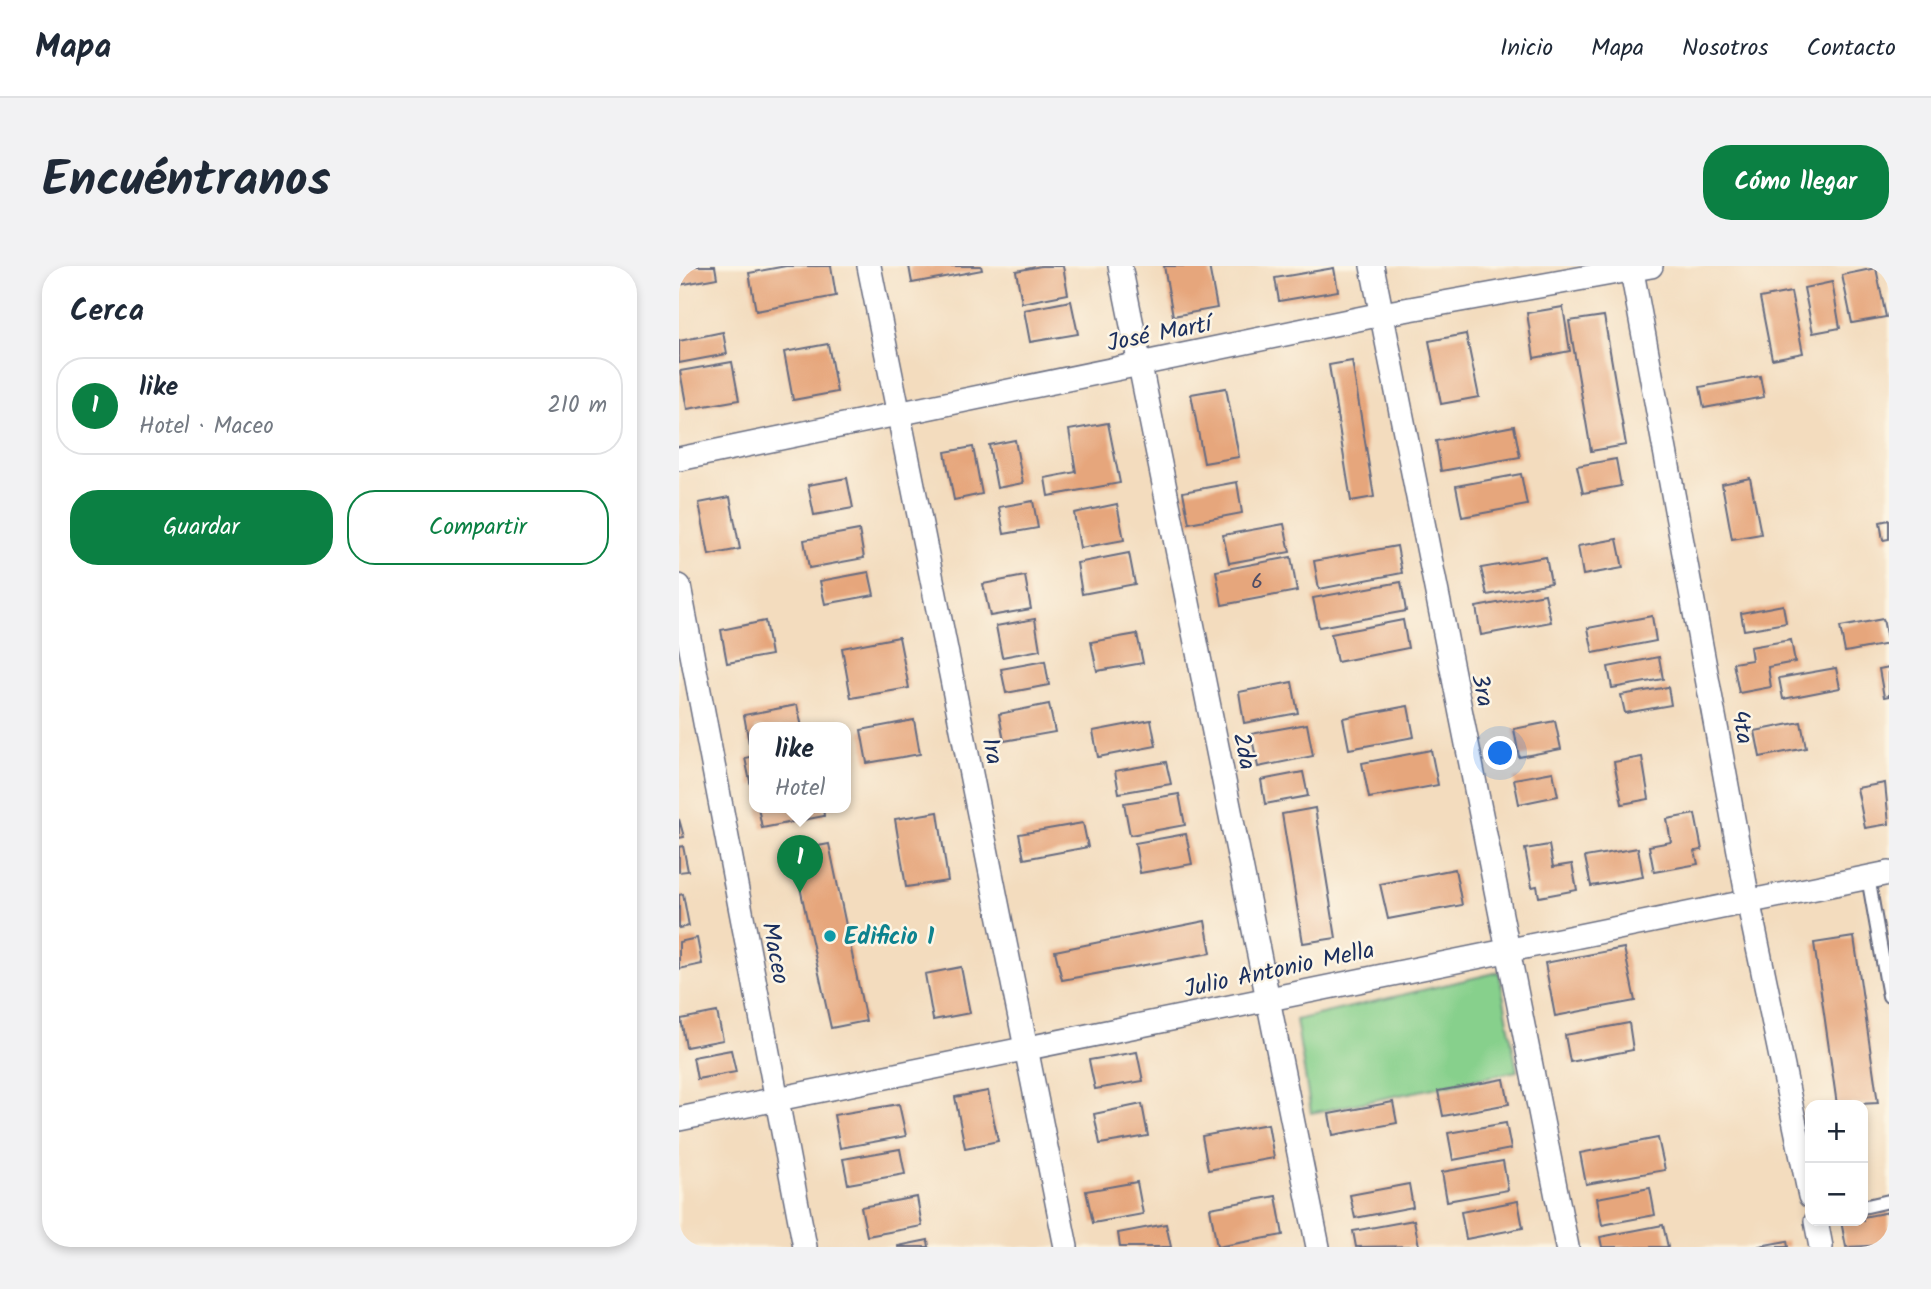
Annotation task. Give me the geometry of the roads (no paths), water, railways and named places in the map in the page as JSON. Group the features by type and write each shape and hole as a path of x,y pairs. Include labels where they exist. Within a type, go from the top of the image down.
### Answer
{"street":[{"name":"1ra","path":"869,266 1066,1247"},
{"name":"2da","path":"1120,266 1318,1247"},
{"name":"3ra","path":"1372,266 1567,1247"},
{"name":"José Martí","path":"679,459 1382,314 1638,268"},
{"name":"4ta","path":"1638,268 1748,900 1805,1172"},
{"name":"Maceo","path":"679,586 806,1247"},
{"name":"Julio Antonio Mella","path":"679,1119 1879,875"},
{"path":"1817,1226 1821,1247"}],"lane":[{"path":"1879,875 1889,996"},
{"path":"1868,1206 1889,1201"}],"place":[{"name":"like","path":"800,893"},
{"name":"Edificio 1","path":"830,936"}]}
